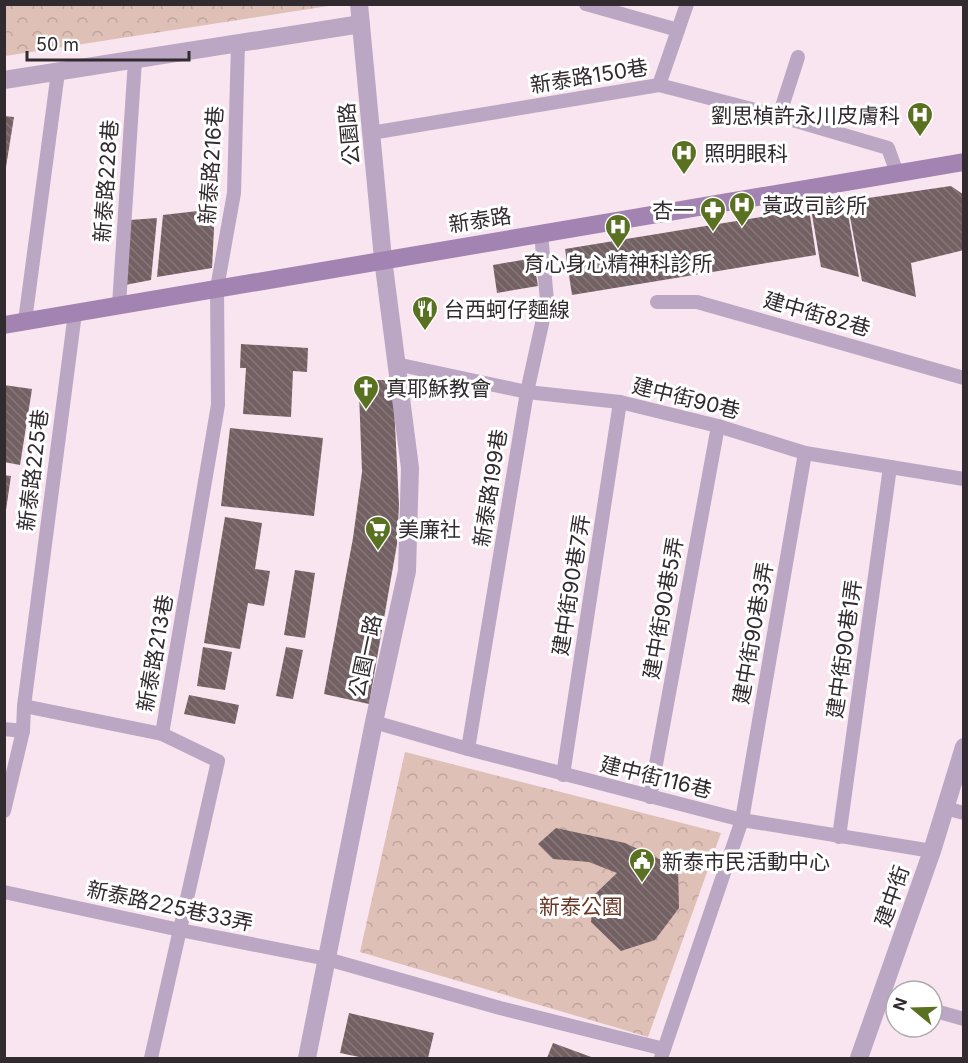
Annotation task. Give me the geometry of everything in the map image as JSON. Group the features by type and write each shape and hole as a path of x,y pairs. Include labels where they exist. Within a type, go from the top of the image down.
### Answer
{"main road":[{"name":"新泰路","path":"4,325 963,162"}],"street":[{"name":"公園路","path":"359,4 383,259"},
{"path":"4,80 361,24"},
{"name":"公園一路","path":"307,1059 374,722 407,571 410,468 383,259"},
{"name":"建中街","path":"894,979 963,747"},
{"name":"建中街","path":"859,1059 884,1006"}],"lane":[{"path":"361,24 370,4"},
{"path":"586,4 678,30"},
{"path":"659,85 687,4"},
{"name":"新泰路216巷","path":"217,288 234,194 238,43"},
{"path":"779,116 798,57"},
{"name":"新泰路228巷","path":"119,305 135,60"},
{"path":"25,321 58,72"},
{"name":"新泰路150巷","path":"371,133 659,85 779,116 888,148 897,173"},
{"name":"新泰路199巷","path":"468,749 527,392 547,301 541,233"},
{"name":"新泰路213巷","path":"151,1059 218,761 162,734 218,405 217,288"},
{"name":"建中街82巷","path":"657,302 697,303 963,378"},
{"name":"新泰路225巷","path":"4,811 23,731 24,706 75,313"},
{"name":"建中街90巷","path":"396,364 527,392 620,402 718,426 805,453 963,479"},
{"name":"建中街90巷7弄","path":"563,774 620,402"},
{"name":"建中街90巷5弄","path":"650,797 718,426"},
{"name":"建中街90巷3弄","path":"663,1054 742,820 805,453"},
{"name":"建中街90巷1弄","path":"839,837 890,467"},
{"path":"24,706 162,734"},
{"name":"建中街116巷","path":"374,722 468,749 742,820 932,851"},
{"path":"4,729 23,731"},
{"path":"945,808 963,813"},
{"name":"新泰路225巷33弄","path":"4,892 327,959 663,1054"},
{"path":"944,1013 963,1019"}],"green space":[{"path":"5,4 335,4 335,5 5,56"},
{"name":"新泰公園","path":"405,752 721,833 648,1037 360,952"}],"building":[{"path":"4,116 14,117 6,167 4,167"},
{"path":"951,186 964,195 964,250 911,263 916,297 862,281 847,201"},
{"path":"846,203 859,277 821,267 811,209"},
{"path":"215,209 212,268 157,277 163,215"},
{"path":"809,209 816,255 572,295 565,249"},
{"path":"157,218 151,280 125,285 130,220"},
{"path":"533,258 538,286 497,293 493,265"},
{"path":"241,344 308,348 307,372 293,371 291,417 243,414 246,368 240,368"},
{"path":"373,380 383,380 393,385 399,505 397,544 369,704 324,694 353,538 362,472 359,393 365,384"},
{"path":"4,385 32,389 20,465 4,462"},
{"path":"230,428 323,438 314,516 221,506"},
{"path":"4,475 11,476 6,510 4,510"},
{"path":"225,517 262,523 255,569 270,571 264,606 248,603 240,649 204,643"},
{"path":"295,570 315,573 305,638 284,635"},
{"path":"203,647 232,652 225,690 197,686"},
{"path":"286,647 303,650 293,699 276,696"},
{"path":"189,695 239,705 235,724 184,714"},
{"name":"新泰市民活動中心","path":"556,828 625,843 678,868 679,908 655,940 621,951 591,922 594,895 617,873 589,862 553,859 538,844"},
{"path":"349,1013 434,1033 428,1058 364,1058 340,1053"},
{"path":"553,1043 594,1058 547,1058"}],"place":[{"name":"劉思楨許永川皮膚科","path":"920,138"},
{"name":"照明眼科","path":"684,176"},
{"name":"黃政司診所","path":"742,228"},
{"name":"杏一","path":"713,233"},
{"name":"育心身心精神科診所","path":"618,250"},
{"name":"台西蚵仔麵線","path":"425,332"},
{"name":"真耶穌教會","path":"366,411"},
{"name":"美廉社","path":"378,552"},
{"name":"新泰市民活動中心","path":"642,884"}]}
